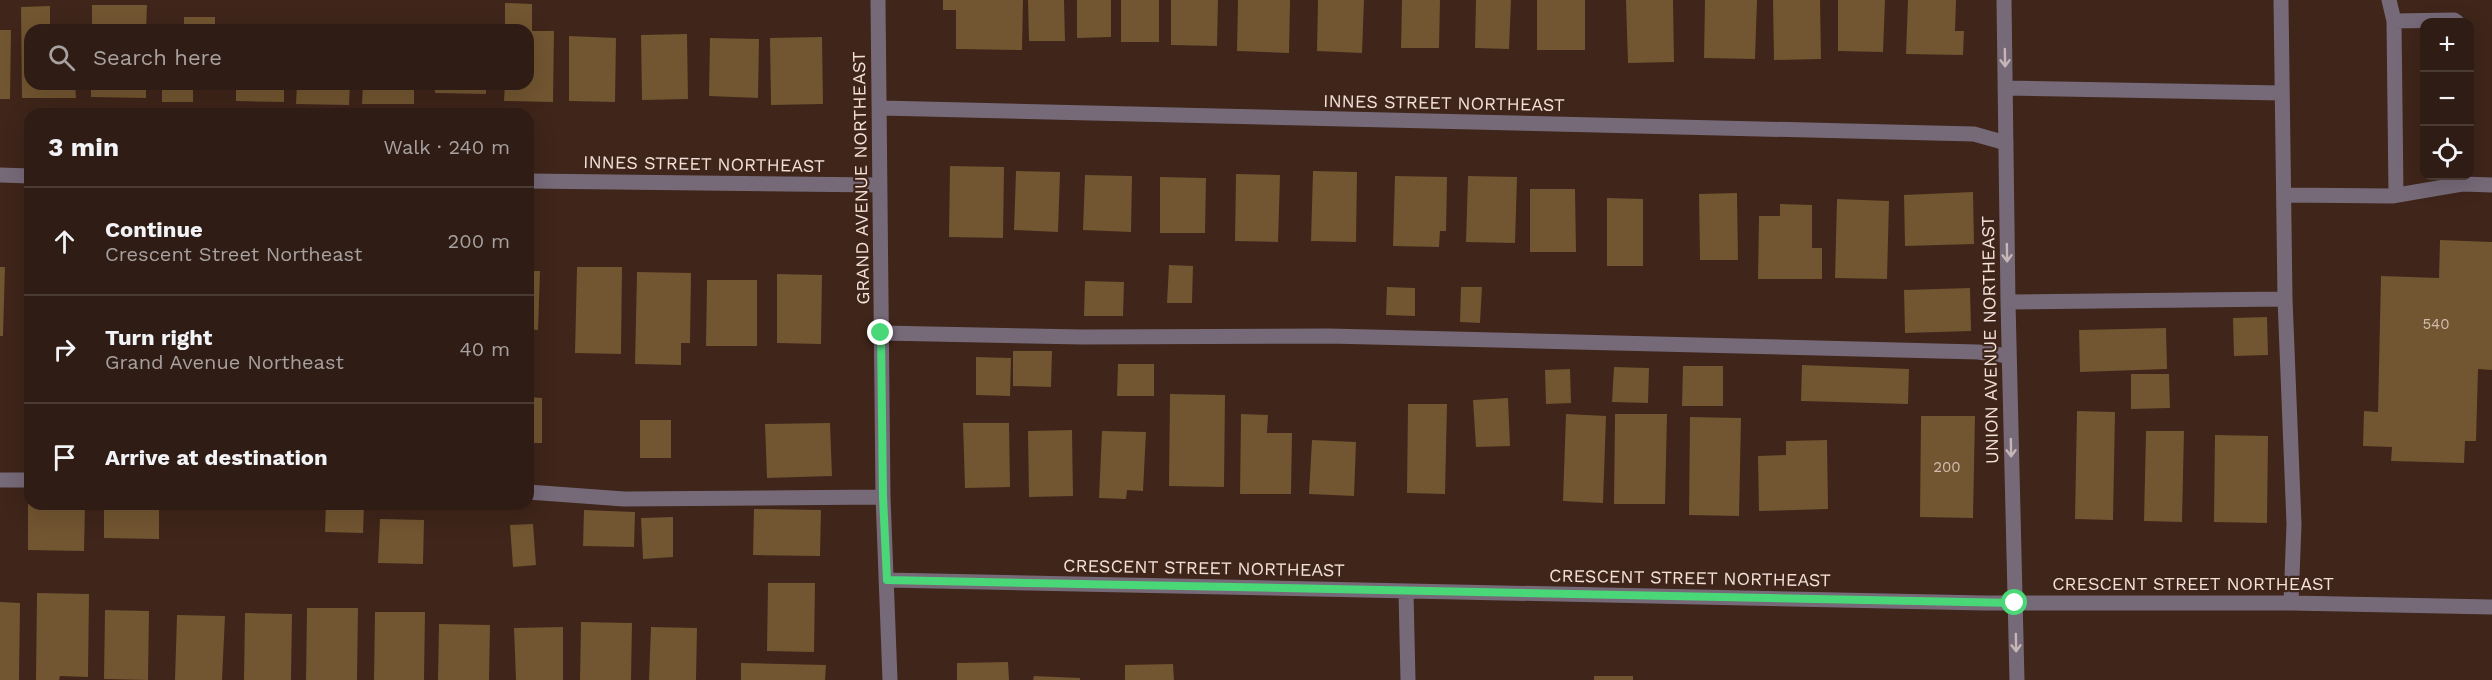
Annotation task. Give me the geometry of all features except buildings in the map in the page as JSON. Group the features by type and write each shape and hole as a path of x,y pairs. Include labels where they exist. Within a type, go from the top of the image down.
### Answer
{"street":[{"name":"GRAND AVENUE NORTHEAST","path":"878,0 883,497 890,680"},
{"name":"UNION AVENUE NORTHEAST","path":"2004,0 2009,356 2017,680"},
{"path":"2281,0 2285,299 2294,524 2291,603"},
{"path":"2390,0 2394,21 2396,195"},
{"path":"2394,21 2420,21"},
{"path":"2005,87 2282,93"},
{"name":"INNES STREET NORTHEAST","path":"880,108 1974,134 2006,143"},
{"path":"0,175 24,176"},
{"path":"2284,195 2396,195 2462,180 2492,185"},
{"name":"INNES STREET NORTHEAST","path":"534,181 880,185"},
{"path":"2008,302 2285,299"},
{"path":"881,333 1083,337 1329,336 1978,352 2009,356"},
{"path":"0,480 24,480"},
{"path":"534,492 624,499 883,497"},
{"name":"CRESCENT STREET NORTHEAST","path":"887,580 2015,603 2291,603 2492,607"},
{"path":"1406,592 1408,680"}],"route":[{"path":"881,333 883,497 887,580 2015,603"}]}
